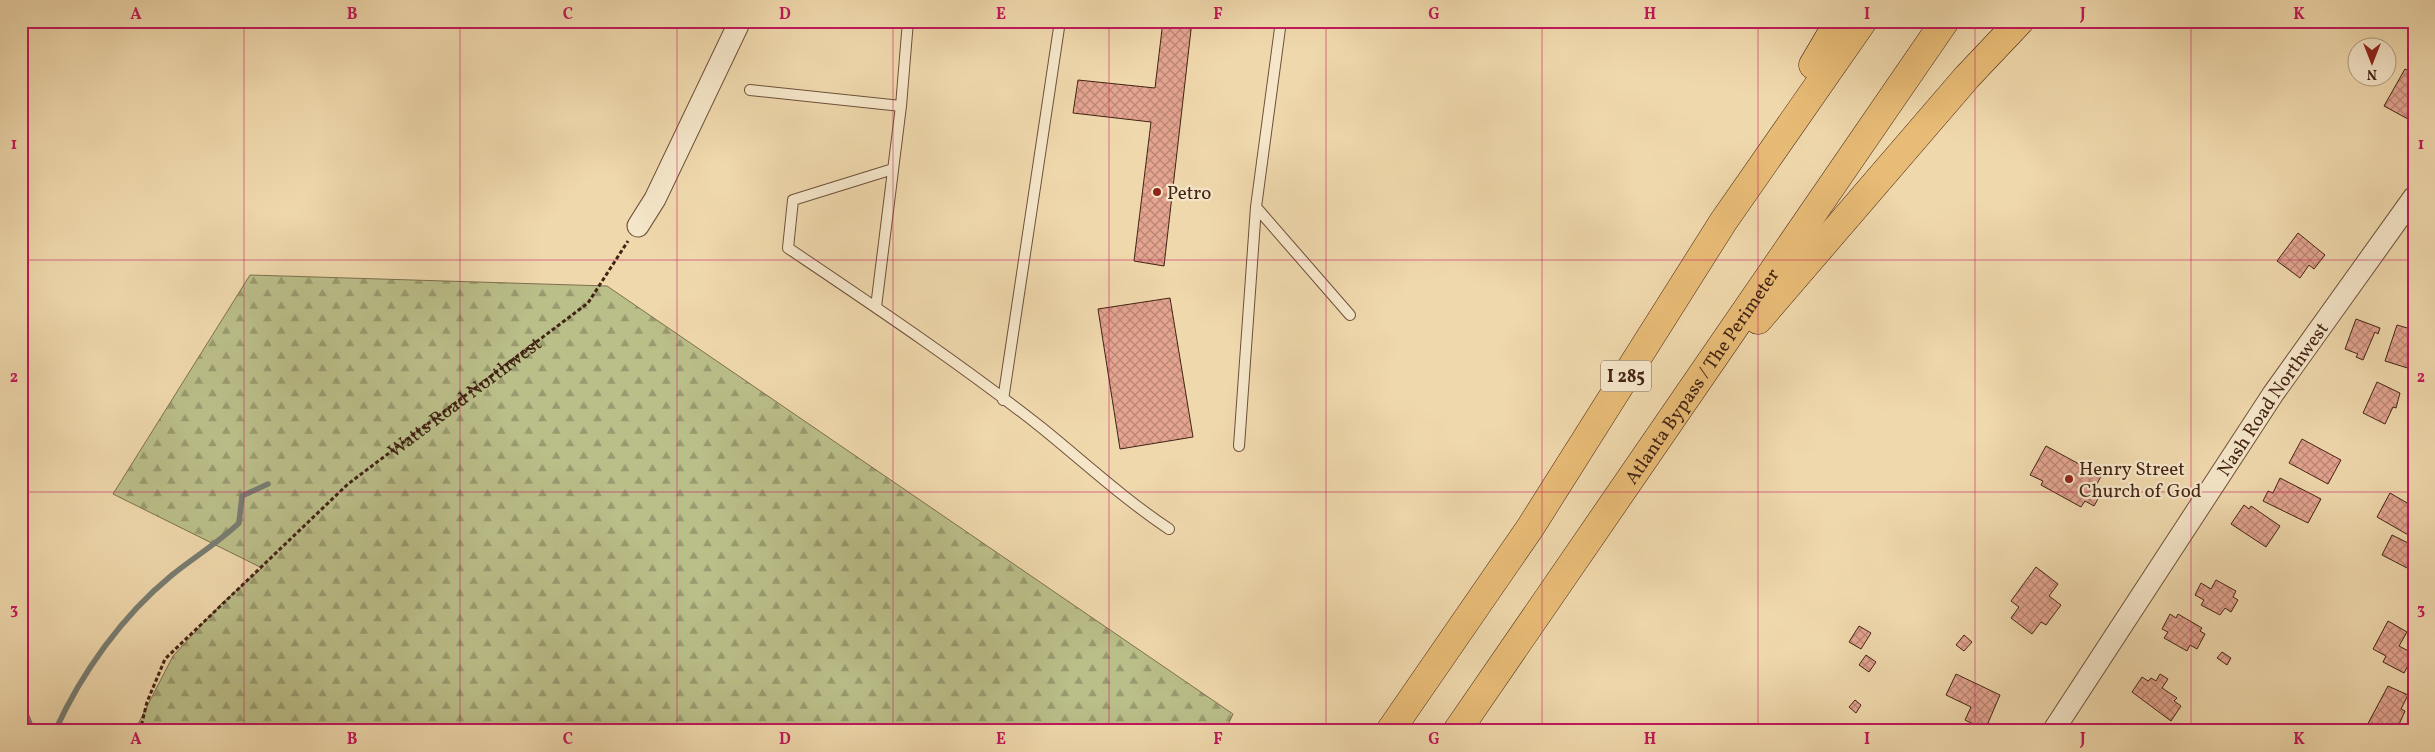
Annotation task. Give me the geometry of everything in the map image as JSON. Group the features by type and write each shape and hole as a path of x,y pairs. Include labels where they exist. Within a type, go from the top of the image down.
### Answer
{"highway":[{"path":"1723,222 1839,21"},
{"name":"I 285","path":"1390,731 1530,528 1723,222 1863,21"},
{"name":"Atlanta Bypass / The Perimeter","path":"1457,731 1945,21"},
{"path":"1665,430 1967,76 2020,21"}],"street":[{"path":"638,226 655,199 740,21"},
{"name":"Nash Road Northwest","path":"2053,731 2273,394 2414,197"}],"lane":[{"path":"876,307 894,169 908,21"},
{"path":"1004,400 1060,21"},
{"path":"1238,446 1256,207 1281,21"},
{"path":"750,90 901,106"},
{"path":"894,169 793,200 788,248 876,307 1004,400 1041,428 1132,504 1169,529"},
{"path":"1256,207 1350,315"}],"path":[{"name":"Watts Road Northwest","path":"140,731 147,702 165,659 348,484 588,303 638,226"}],"green space":[{"path":"250,275 607,286 1233,714 1225,731 138,731 138,724 173,656 221,604 262,568 113,494"}],"building":[{"name":"Petro","path":"1163,21 1192,21 1164,266 1134,261 1151,122 1073,113 1078,80 1155,88"},
{"path":"2405,69 2414,74 2414,109 2408,119 2384,106 2394,88 2398,88 2398,81"},
{"path":"2298,233 2325,255 2314,269 2309,265 2300,278 2277,261"},
{"path":"1170,298 1193,437 1120,449 1098,309"},
{"path":"2356,319 2380,328 2378,334 2375,332 2363,360 2356,357 2358,354 2345,349"},
{"path":"2397,325 2414,330 2414,370 2385,361"},
{"path":"2377,382 2400,393 2396,408 2393,407 2385,424 2363,413"},
{"path":"2302,439 2341,460 2328,484 2289,463"},
{"name":"Henry Street Church of God","path":"2046,446 2101,476 2096,486 2103,490 2094,506 2085,501 2081,507 2041,485 2043,481 2030,475"},
{"path":"2280,478 2321,499 2308,523 2263,501 2268,491 2273,493"},
{"path":"2390,493 2414,507 2414,535 2411,534 2410,536 2377,517"},
{"path":"2244,505 2249,509 2251,506 2280,526 2266,547 2231,524"},
{"path":"2392,535 2414,546 2414,559 2409,569 2382,555"},
{"path":"2036,567 2058,584 2049,596 2061,605 2046,625 2041,622 2032,634 2011,618 2019,607 2011,601"},
{"path":"2216,580 2236,591 2233,597 2238,600 2231,612 2225,608 2220,615 2201,605 2204,600 2195,595 2201,583 2211,589"},
{"path":"2170,614 2176,618 2178,614 2202,628 2200,631 2205,634 2197,649 2190,645 2187,651 2164,638 2168,632 2162,629"},
{"path":"2388,621 2407,632 2399,646 2414,654 2404,673 2383,662 2386,656 2373,649"},
{"path":"1859,626 1871,633 1861,649 1849,642"},
{"path":"1964,635 1972,642 1964,651 1956,645"},
{"path":"2222,652 2231,658 2227,665 2217,658"},
{"path":"1866,655 1876,662 1869,672 1859,665"},
{"path":"1956,674 2000,695 1985,730 1965,720 1971,707 1946,695"},
{"path":"2160,674 2168,679 2162,688 2177,698 2174,701 2181,706 2171,721 2132,692 2142,677 2148,681 2151,678 2156,681"},
{"path":"2388,686 2408,695 2401,709 2405,711 2396,731 2364,731"},
{"path":"1855,700 1861,705 1856,713 1849,707"},
{"path":"1909,723 1922,731 1905,731"},
{"path":"2109,723 2115,727 2117,724 2128,731 2103,731"}],"waterway":[{"path":"55,731 91,667 105,646 136,608 172,575 239,523 242,496 268,484"},
{"path":"21,702 33,731"}],"place":[{"name":"Petro","path":"1157,192"},
{"name":"Henry Street Church of God","path":"2069,479"}]}
